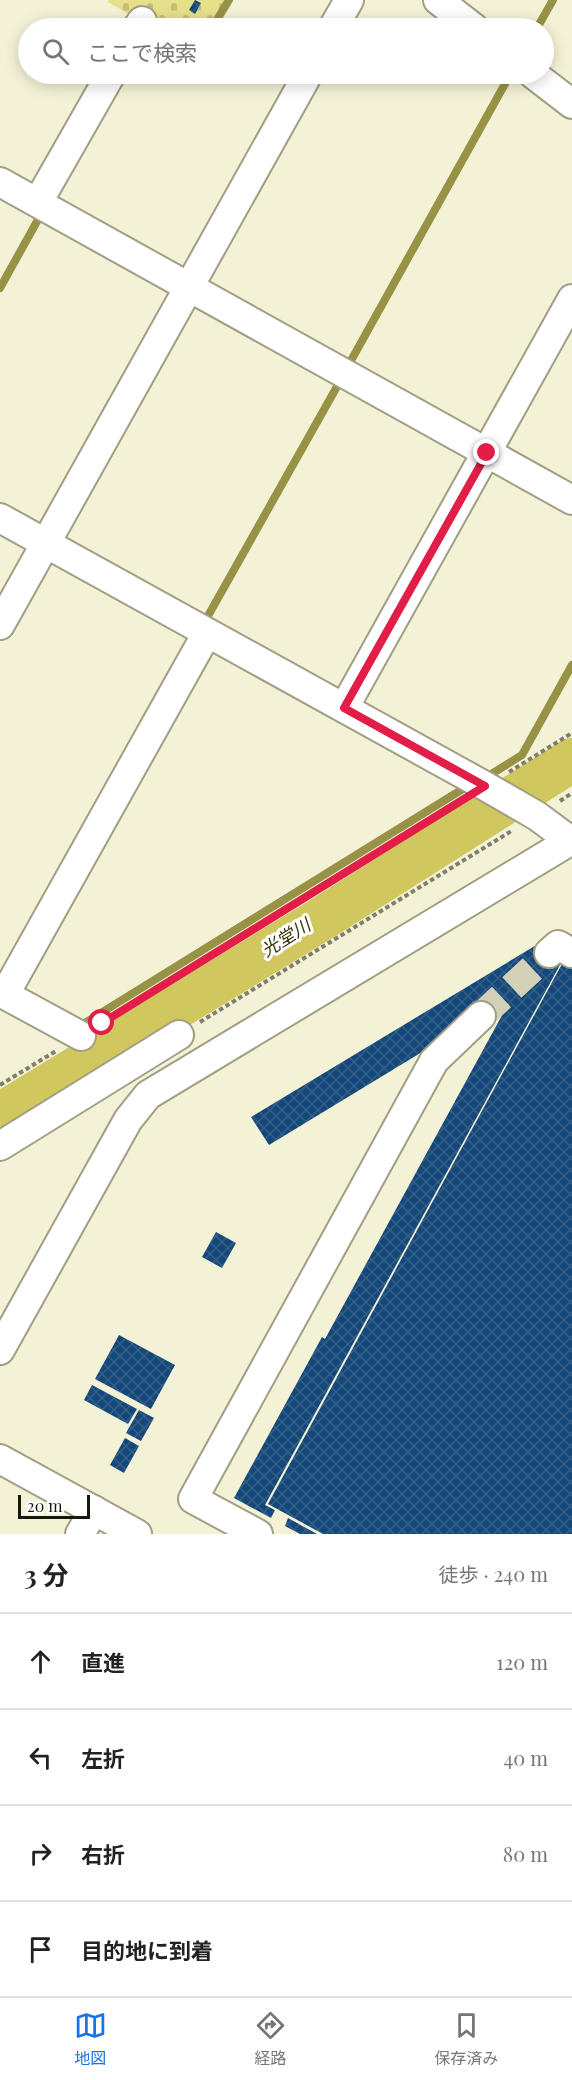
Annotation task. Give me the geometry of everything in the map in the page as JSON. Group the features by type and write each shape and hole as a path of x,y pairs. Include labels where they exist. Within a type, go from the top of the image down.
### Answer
{"street":[{"path":"339,18 349,0"},
{"path":"438,0 461,18"},
{"path":"38,202 105,84"},
{"path":"0,625 302,84"},
{"path":"545,84 572,104"},
{"path":"0,182 572,500"},
{"path":"344,708 572,299"},
{"path":"0,518 485,786 537,816 571,841 148,1095 128,1120 0,1350"},
{"path":"81,1036 2,993 207,633"},
{"path":"258,1534 193,1499 434,1061 481,1016"},
{"path":"0,1146 178,1035"},
{"path":"0,1459 87,1522 136,1534"}],"path":[{"path":"0,1085 572,733"},
{"path":"178,1035 572,793"}],"green space":[{"path":"109,0 225,0 214,18 135,18 108,2"}],"building":[{"path":"195,0 201,3 195,14 189,10"},
{"path":"538,944 561,963 265,1505 275,1510 271,1518 234,1498 322,1337 325,1339 506,1008 501,1004 269,1145 251,1117"},
{"path":"562,964 572,969 572,1534 323,1534 268,1504"},
{"path":"216,1232 236,1243 222,1268 202,1257"},
{"path":"119,1335 175,1365 151,1409 95,1379"},
{"path":"92,1385 137,1409 128,1424 84,1400"},
{"path":"139,1410 154,1418 141,1441 126,1433"},
{"path":"125,1438 139,1446 124,1473 110,1465"},
{"path":"288,1518 317,1534 300,1534 285,1526"}],"waterway":[{"path":"218,18 229,0"},
{"path":"543,18 553,0"},
{"path":"348,366 505,84"},
{"path":"0,288 40,216"},
{"path":"204,623 339,383"},
{"path":"485,778 522,755 572,665"},
{"name":"光堂川","path":"0,1115 323,918 572,760"},
{"path":"80,1026 466,787"}],"tunnel":[{"path":"481,1016 549,953"}],"route":[{"path":"102,1023 485,786 344,708 487,453"}]}
